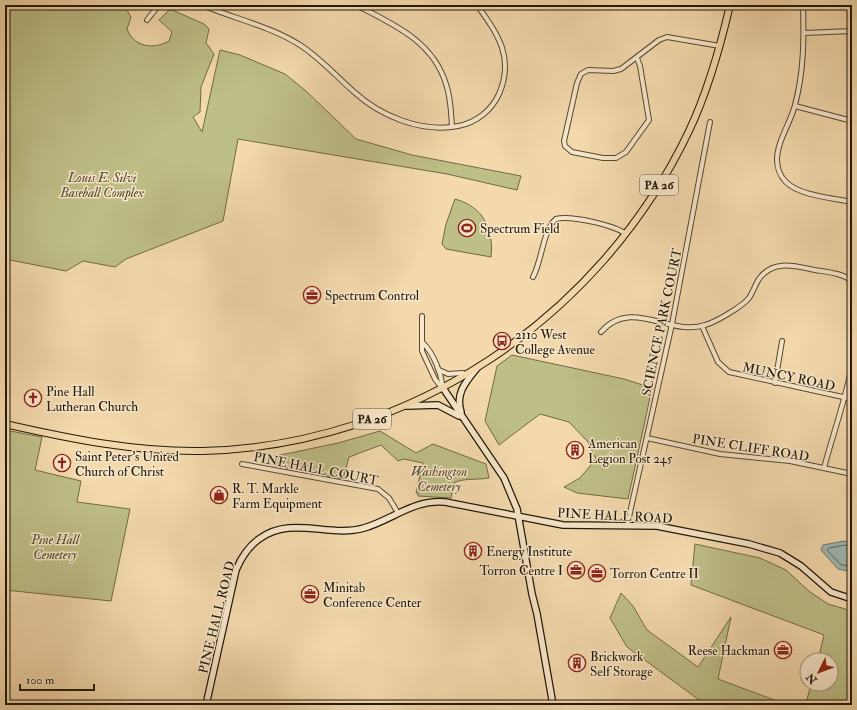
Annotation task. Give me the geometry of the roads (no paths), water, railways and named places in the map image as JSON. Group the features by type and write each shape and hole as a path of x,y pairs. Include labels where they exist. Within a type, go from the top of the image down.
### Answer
{"main road":[{"name":"PA 26","path":"5,424 122,447 161,450 217,450 260,446 316,436 381,416 407,406 443,388 511,346 561,305 582,285 626,234 657,189 681,147 699,109 720,46 730,5"}],"street":[{"path":"147,20 159,5"},
{"path":"202,5 269,29 291,40 319,59 361,98 390,115 425,126 452,127 470,123 488,110 500,93 504,78 505,57 501,42 494,28 477,5"},
{"path":"356,5 407,32 432,56 446,83 452,127"},
{"path":"803,5 804,33 802,66 795,106 778,155 778,167 783,178 791,186 802,192 852,202"},
{"path":"804,33 852,31"},
{"path":"637,58 640,66 648,112 647,125 626,152 616,158 603,158 570,150 565,146 564,141 577,83 581,74 588,70 618,71 659,40 667,37 720,46"},
{"path":"795,106 852,121"},
{"name":"SCIENCE PARK COURT","path":"627,526 672,324 710,122"},
{"path":"533,278 540,264 548,228 556,219 568,218 610,227 620,230 626,234"},
{"path":"602,332 614,322 632,316 672,324 695,327 702,326 734,309 748,299 762,275 777,266 788,265 829,273 842,276 852,282"},
{"path":"422,316 422,351 435,379 443,388 504,478 518,509 553,705"},
{"name":"MUNCY ROAD","path":"702,326 716,357 725,369 739,375 852,399"},
{"path":"775,383 782,341"},
{"path":"423,343 428,348 441,376 443,388"},
{"path":"824,468 834,430 846,398 852,366"},
{"path":"437,368 444,373 452,375 477,368"},
{"path":"466,421 460,409 459,397 463,385 477,368"},
{"path":"407,406 438,405 452,411 466,421"},
{"name":"PINE CLIFF ROAD","path":"647,438 720,454 790,461 852,474"},
{"name":"PINE HALL COURT","path":"242,464 378,489 389,498 398,513"},
{"name":"PINE HALL ROAD","path":"206,705 236,570 252,544 265,535 280,528 299,527 354,530 368,526 419,504 436,501 571,526 668,528 766,548 791,559 831,592 852,599"}],"water":[{"path":"844,541 850,543 852,547 852,568 847,571 838,569 821,550 823,545"}],"place":[{"name":"Spectrum Field","path":"467,228"},
{"name":"Spectrum Control","path":"312,295"},
{"name":"2110 West College Avenue","path":"502,341"},
{"name":"Pine Hall Lutheran Church","path":"33,398"},
{"name":"American Legion Post 245","path":"575,450"},
{"name":"Saint Peter's United Church of Christ","path":"62,463"},
{"name":"R. T. Markle Farm Equipment","path":"219,495"},
{"name":"Energy Institute","path":"473,551"},
{"name":"Torron Centre I","path":"576,570"},
{"name":"Torron Centre II","path":"597,573"},
{"name":"Minitab Conference Center","path":"310,594"},
{"name":"Reese Hackman","path":"783,650"},
{"name":"Brickwork Self Storage","path":"577,663"}],"park label":[{"name":"Louis E. Silvi Baseball Complex","path":"102,184"},
{"name":"Washington Cemetery","path":"439,478"},
{"name":"Pine Hall Cemetery","path":"55,546"}]}
